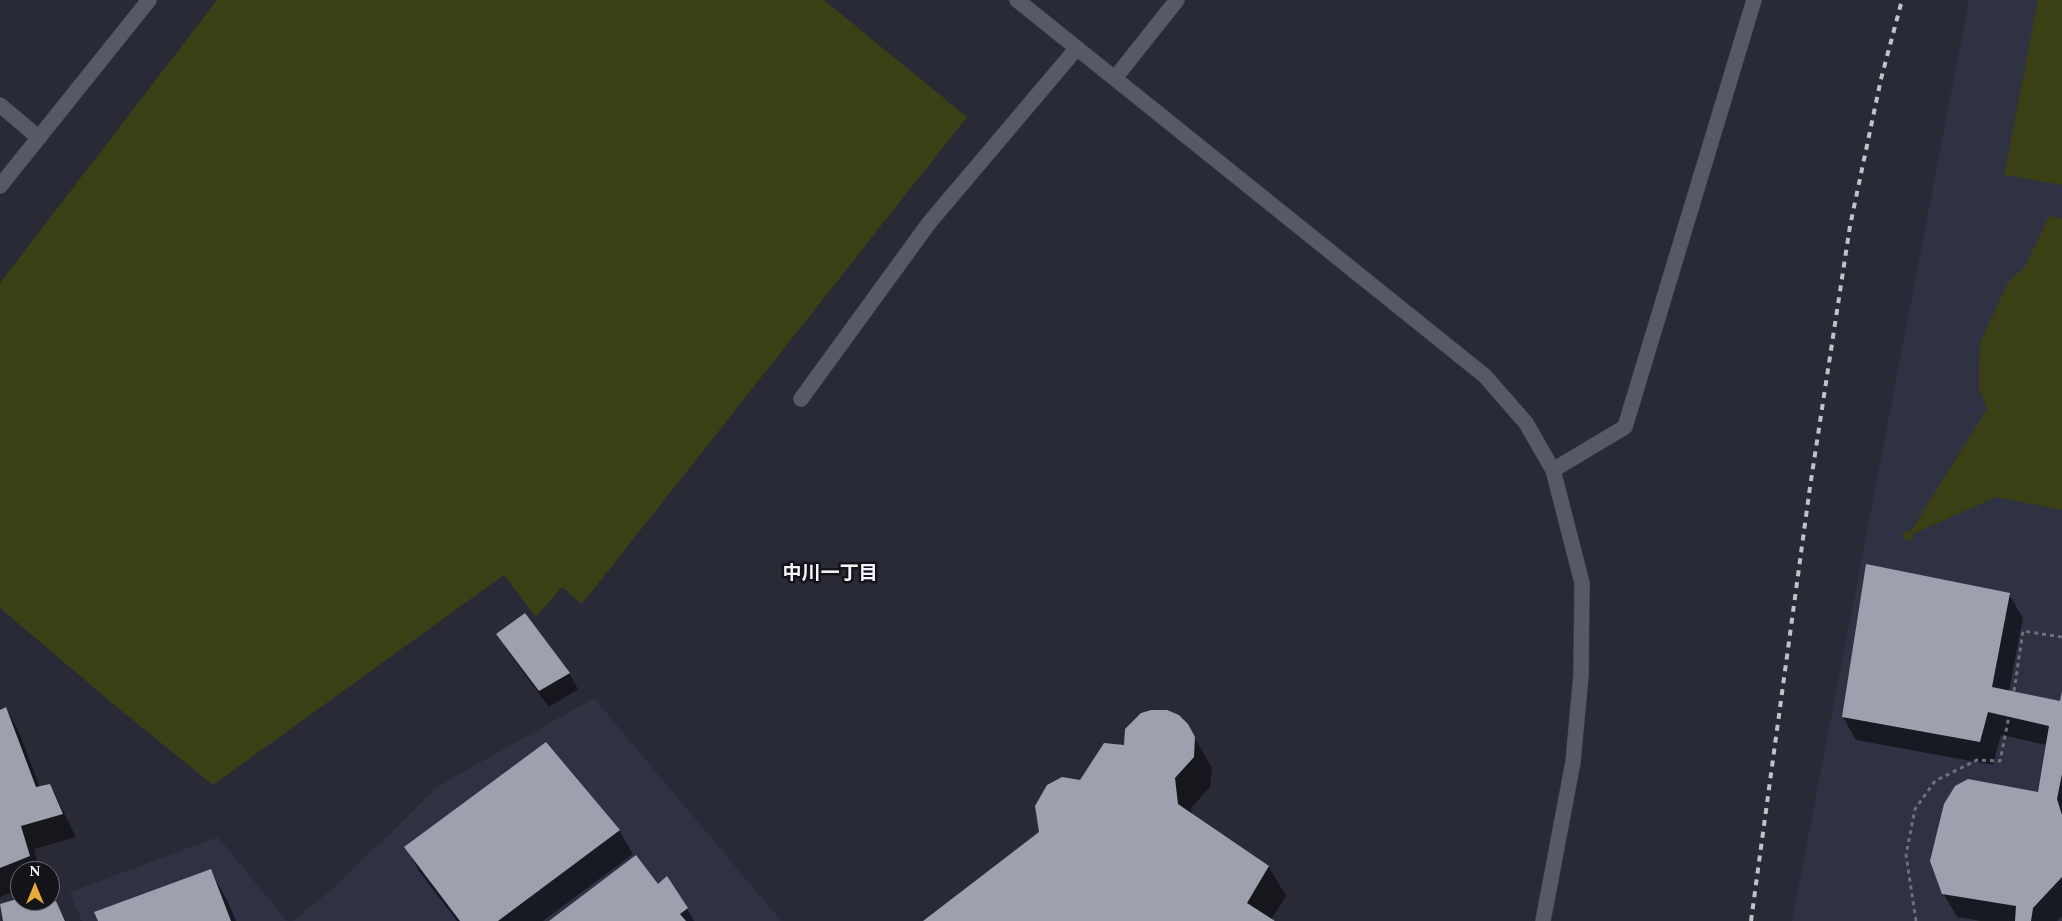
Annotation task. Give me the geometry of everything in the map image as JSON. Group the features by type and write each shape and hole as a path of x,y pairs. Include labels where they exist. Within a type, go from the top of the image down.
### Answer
{"street":[{"path":"0,186 149,0"},
{"path":"1017,0 1485,376 1526,423 1553,470 1582,583 1581,675 1573,762 1543,921"},
{"path":"1114,78 1177,0"},
{"path":"1553,470 1625,427 1754,0"},
{"path":"801,399 929,223 1077,48"},
{"path":"0,105 39,138"}],"path":[{"path":"2014,691 2023,631 2062,637"},
{"path":"1916,921 1906,855 1915,809 1935,781 1977,760 2000,761 2010,716"}],"shaded area":[{"path":"1969,0 2062,0 2062,921 1792,921"},
{"path":"594,698 781,921 293,921 332,889 440,785"},
{"path":"218,837 287,921 82,921 70,892"}],"green space":[{"path":"217,0 824,0 967,117 582,604 562,587 536,617 504,575 213,785 0,608 0,283"},
{"path":"2038,0 2062,0 2062,185 2004,175"},
{"path":"2049,216 2062,219 2062,510 1996,497 1913,534 1912,540 1906,541 1902,535 1904,532 1911,531 1987,409 1979,389 1980,343 2008,282 2025,267"}],"building":[{"path":"1866,564 2010,593 1992,687 2060,701 2062,691 2062,774 2057,799 2062,815 2062,877 2033,908 2031,921 2015,921 2016,906 1942,894 1930,861 1944,804 1955,786 1968,779 2038,792 2049,726 1988,712 1980,742 1842,717"},
{"path":"525,613 570,673 539,691 496,634"},
{"path":"6,707 36,787 50,784 63,814 21,826 30,856 18,861 10,861 10,864 0,868 0,710"},
{"path":"1151,710 1167,710 1179,715 1188,724 1195,737 1194,757 1175,778 1178,804 1269,866 1247,903 1275,921 923,921 1039,832 1035,806 1047,785 1062,777 1080,780 1104,743 1124,745 1125,729 1141,713"},
{"path":"546,742 620,830 498,921 460,921 404,847"},
{"path":"636,855 658,884 667,876 688,908 680,914 686,921 549,921"},
{"path":"211,869 231,921 98,921 94,912"},
{"path":"10,901 10,911 60,910 65,921 3,921 0,904"}],"railway":[{"path":"1751,921 1810,487 1850,226 1881,79 1902,0"}],"district":[{"name":"中川一丁目","path":"830,575"}]}
